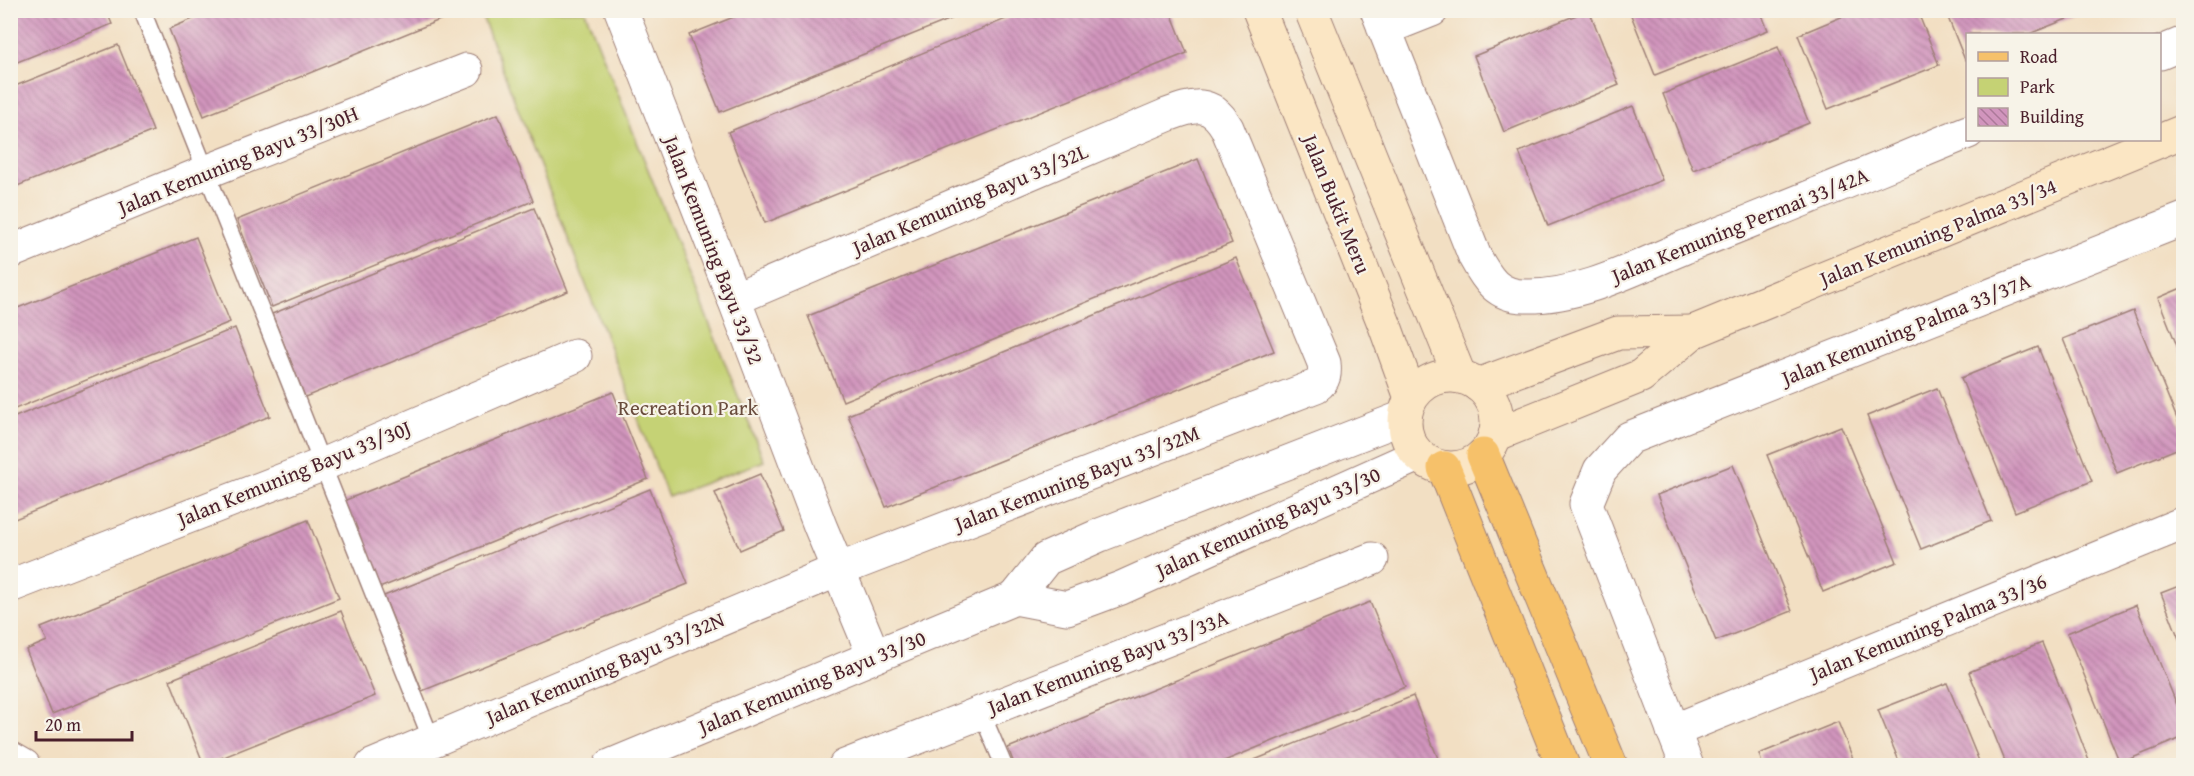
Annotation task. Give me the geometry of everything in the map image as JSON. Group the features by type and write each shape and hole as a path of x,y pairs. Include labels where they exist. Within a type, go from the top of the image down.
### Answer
{"main road":[{"name":"Jalan Bukit Meru","path":"1259,10 1385,326 1408,408"},
{"path":"1311,10 1469,381"},
{"name":"Jalan Kemuning Palma 33/34","path":"2161,140 2184,131"},
{"name":"Jalan Kemuning Palma 33/34","path":"1489,445 1641,376 1693,332 2160,141"},
{"name":"Jalan Kemuning Palma 33/34","path":"1469,381 1618,333 1693,332"},
{"path":"1563,765 1431,461 1407,438 1408,408 1427,382 1448,376 1469,381 1486,393 1496,412 1489,445 1611,765"},
{"path":"1431,461 1465,466 1489,445"}],"street":[{"name":"Jalan Kemuning Bayu 33/32","path":"621,10 838,570 874,656"},
{"path":"1381,20 1432,10"},
{"name":"Jalan Kemuning Permai 33/42A","path":"1381,20 1475,256 1488,280 1507,294 1525,297 1579,289 1966,133"},
{"path":"2161,53 2184,43"},
{"name":"Jalan Kemuning Bayu 33/30H","path":"10,252 466,70"},
{"name":"Jalan Kemuning Bayu 33/32L","path":"734,299 1167,115 1191,106 1207,107 1220,115 1227,128 1324,363 1325,373 1322,382 1316,386"},
{"name":"Jalan Kemuning Palma 33/37A","path":"1673,731 1586,504 1600,470 1629,438 2184,219"},
{"name":"Jalan Kemuning Bayu 33/30J","path":"10,586 324,464 575,356"},
{"name":"Jalan Kemuning Bayu 33/32M","path":"838,570 1316,386"},
{"name":"Jalan Kemuning Bayu 33/30","path":"610,765 1015,598 1046,559 1408,408"},
{"name":"Jalan Kemuning Bayu 33/30","path":"1015,598 1067,608 1431,461"},
{"name":"Jalan Kemuning Palma 33/36","path":"1673,731 2184,523"},
{"name":"Jalan Kemuning Bayu 33/33A","path":"845,765 1372,559"},
{"name":"Jalan Kemuning Bayu 33/32N","path":"372,765 838,570"},
{"path":"1673,731 1687,765"},
{"path":"10,758 24,765"}],"lane":[{"path":"142,10 432,741"},
{"path":"981,712 1004,765"}],"green space":[{"name":"Recreation Park","path":"480,11 585,11 764,461 668,497"}],"building":[{"path":"10,10 106,10 112,24 10,65"},
{"path":"214,10 456,10 457,13 204,116 169,29"},
{"path":"751,10 971,11 720,112 689,35"},
{"path":"1028,10 1170,10 1187,53 765,223 728,132"},
{"path":"1589,10 1619,85 1504,132 1474,56"},
{"path":"1629,10 1760,10 1768,30 1655,75"},
{"path":"1858,10 1917,10 1939,65 1828,109 1798,35"},
{"path":"1945,10 2076,10 2077,15 2032,33 1966,33 1965,60"},
{"path":"118,45 153,131 10,189 10,88"},
{"path":"1778,47 1809,123 1693,170 1663,94"},
{"path":"1633,106 1662,180 1548,226 1519,152"},
{"path":"498,114 533,201 272,307 237,220"},
{"path":"1198,159 1232,243 843,401 808,316"},
{"path":"534,208 568,291 305,397 272,314"},
{"path":"196,237 230,322 10,411 10,311"},
{"path":"1236,258 1274,351 886,507 848,415"},
{"path":"2184,287 2184,361 2183,361 2158,298"},
{"path":"2133,311 2184,436 2184,446 2117,473 2063,339"},
{"path":"235,328 270,416 10,521 10,419"},
{"path":"2038,347 2092,481 2015,512 1961,378"},
{"path":"1937,388 1991,521 1921,549 1867,416"},
{"path":"613,392 648,479 377,589 341,502"},
{"path":"1841,426 1897,562 1823,592 1767,455"},
{"path":"1733,465 1792,611 1716,641 1657,495"},
{"path":"760,474 784,531 740,550 715,493"},
{"path":"650,489 688,584 422,691 384,596"},
{"path":"308,520 339,598 52,714 26,650 47,641 41,628"},
{"path":"2184,584 2184,649 2183,649 2161,593"},
{"path":"1370,602 1405,687 1212,766 1015,766 1008,748"},
{"path":"2136,605 2184,722 2184,737 2120,763 2067,633"},
{"path":"341,611 375,696 204,765 170,680"},
{"path":"2042,643 2091,766 2007,766 1969,672"},
{"path":"1947,683 1981,766 1901,766 1878,710"},
{"path":"1413,696 1441,766 1242,766 1242,765"},
{"path":"1838,722 1856,766 1763,766 1759,754"}]}
